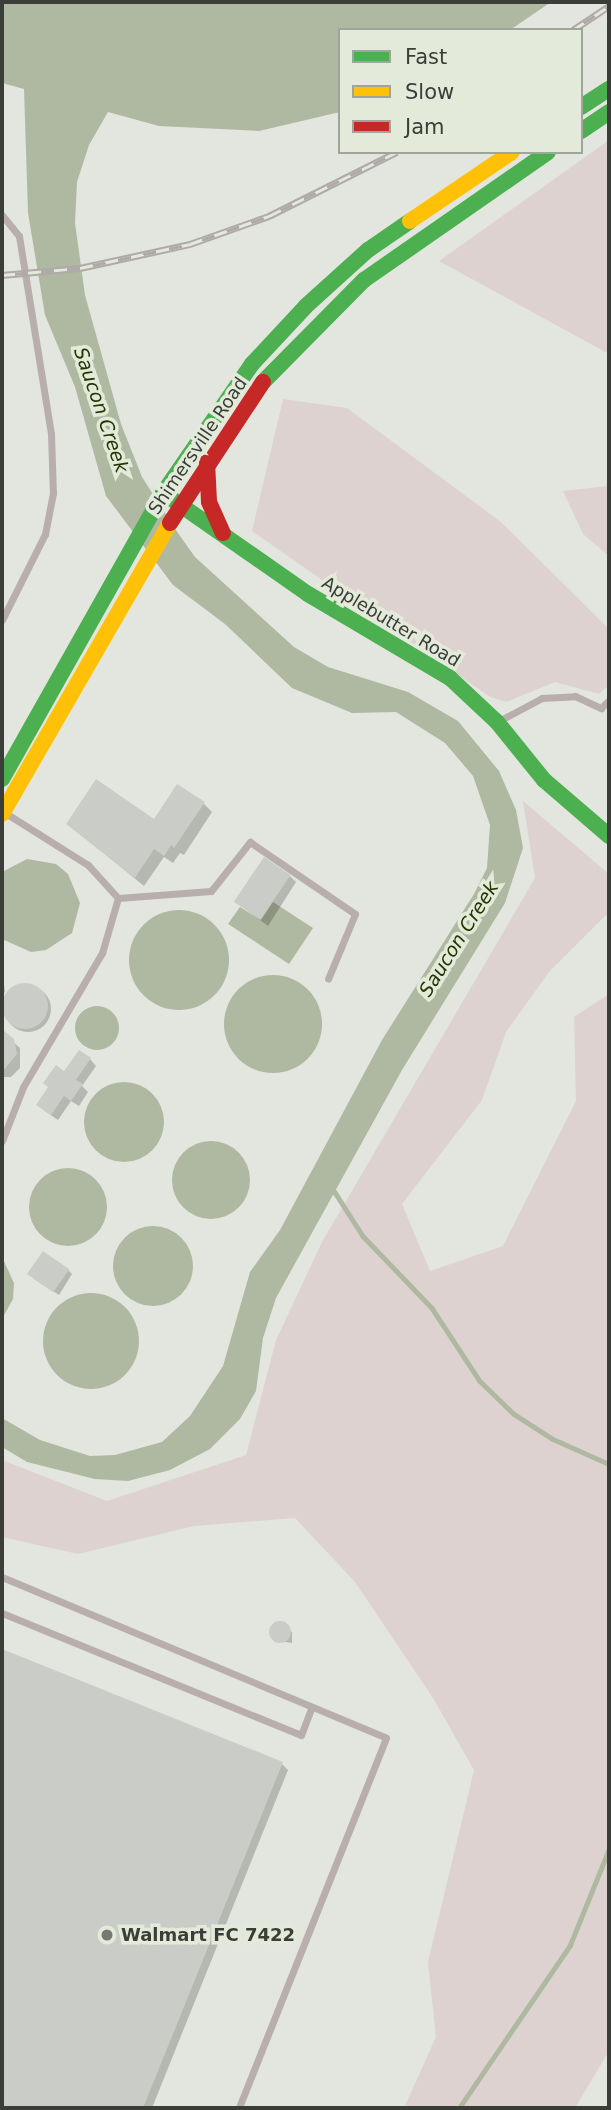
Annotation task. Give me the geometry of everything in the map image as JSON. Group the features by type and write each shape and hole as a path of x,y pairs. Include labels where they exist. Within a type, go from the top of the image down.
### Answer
{"street":[{"path":"583,106 609,89"},
{"path":"583,130 609,112"},
{"name":"Shimersville Road","path":"2,779 163,494 252,364 321,291 390,233 509,154"},
{"name":"Shimersville Road","path":"2,812 183,498 264,381 342,298 404,247 545,154"},
{"path":"208,461 205,480 211,509 228,539"},
{"name":"Applebutter Road","path":"163,494 183,498 202,520 307,594 450,678 497,722 544,780 609,835"}],"lane":[{"path":"2,215 19,236 51,434 53,493 45,534 2,620"},
{"path":"497,722 542,698 575,696 601,708 609,700"},
{"path":"2,812 88,865 118,898"},
{"path":"118,898 211,891 250,842 355,914 328,979"},
{"path":"2,1140 23,1087 102,953 118,898"},
{"path":"2,1577 386,1738 239,2108"},
{"path":"2,1614 301,1735 313,1707"}],"shaded area":[{"path":"609,140 609,354 439,261"},
{"path":"283,399 347,408 501,522 609,629 609,685 599,694 555,682 506,702 490,697 252,531"},
{"path":"609,486 609,556 583,534 563,491"},
{"path":"523,801 609,874 609,912 549,972 506,1032 482,1100 402,1204 430,1271 503,1246 576,1101 574,1017 609,994 609,2051 575,2108 404,2108 436,2037 428,1962 474,1770 433,1698 355,1582 295,1518 194,1526 78,1554 2,1537 2,1460 107,1501 246,1455 276,1340 322,1242 535,878"}],"water":[{"name":"Saucon Creek","path":"2,2 551,2 513,28 338,28 338,112 259,131 159,126 108,112 89,145 77,182 75,223 85,295 121,424 142,477 178,533 195,557 294,647 328,667 408,692 458,721 499,771 516,810 523,848 505,903 402,1070 276,1298 263,1338 256,1391 240,1419 210,1449 170,1470 128,1481 95,1479 27,1462 2,1447 2,1418 40,1440 90,1456 115,1455 162,1442 190,1416 223,1366 250,1272 280,1230 382,1040 474,894 487,868 490,825 473,776 445,743 396,712 352,713 292,688 225,624 173,585 106,496 75,387 45,315 28,213 24,89 2,83"},
{"path":"27,859 56,864 68,874 80,903 72,933 46,950 31,952 2,939 2,872"},
{"path":"273,902 313,928 289,964 228,924 240,907 261,920"},
{"path":"179,910 198,914 214,925 225,941 229,960 225,979 214,995 198,1006 179,1010 160,1006 144,995 133,979 129,960 133,941 144,925 160,914"},
{"path":"273,975 292,978 308,989 319,1005 322,1024 319,1043 308,1059 292,1070 273,1073 254,1070 238,1059 227,1043 224,1024 227,1005 238,989 254,978"},
{"path":"97,1006 113,1012 119,1028 113,1044 97,1050 81,1044 75,1028 81,1012"},
{"path":"124,1082 139,1085 152,1094 161,1107 164,1122 161,1137 152,1150 139,1159 124,1162 109,1159 96,1150 87,1137 84,1122 87,1107 96,1094 109,1085"},
{"path":"211,1141 226,1144 239,1152 247,1165 250,1180 247,1195 239,1208 226,1216 211,1219 196,1216 183,1208 175,1195 172,1180 175,1165 183,1152 196,1144"},
{"path":"68,1168 83,1171 100,1185 107,1207 104,1222 90,1239 68,1246 53,1243 36,1229 29,1207 32,1192 46,1175"},
{"path":"153,1226 168,1229 181,1238 190,1251 193,1266 190,1281 181,1294 168,1303 153,1306 138,1303 125,1294 116,1281 113,1266 116,1251 125,1238 138,1229"},
{"path":"2,1257 14,1283 13,1299 2,1319"},
{"path":"91,1293 109,1297 125,1307 135,1323 139,1341 135,1359 125,1375 109,1385 91,1389 73,1385 57,1375 47,1359 43,1341 47,1323 57,1307 73,1297"}],"building":[{"path":"96,779 154,819 177,784 205,802 174,848 171,845 164,856 154,849 135,878 66,824"},
{"path":"264,857 291,875 260,920 234,902"},
{"path":"25,983 41,990 48,1006 41,1022 25,1029 9,1022 2,1006 9,990"},
{"path":"2,1029 14,1039 17,1054 2,1072"},
{"path":"79,1050 91,1058 76,1080 83,1084 71,1101 64,1096 51,1115 36,1105 48,1087 43,1083 56,1065 64,1071"},
{"path":"43,1251 69,1269 53,1292 27,1274"},
{"path":"280,1621 288,1624 291,1632 288,1640 280,1643 272,1640 269,1632 272,1624"},
{"name":"Walmart FC 7422","path":"2,1649 283,1762 143,2108 2,2108"}],"waterway":[{"path":"331,1186 363,1236 432,1308 480,1381 514,1414 553,1439 609,1464"},
{"path":"459,2108 570,1945 609,1849"}],"railway":[{"path":"576,28 609,6"},
{"path":"2,275 80,268 190,244 269,216 393,154"}],"traffic: fast":[{"path":"583,106 609,89"},
{"path":"583,130 609,112"},
{"path":"263,382 364,280 545,154"},
{"path":"2,779 163,493 252,364 306,306 368,250 410,221"},
{"path":"169,497 308,594 450,678 497,722 544,780 609,836"}],"traffic: slow":[{"path":"410,221 509,154"},
{"path":"2,814 170,523"}],"traffic: jam":[{"path":"170,523 263,382"},
{"path":"207,462 209,502 223,533"}],"place":[{"name":"Walmart FC 7422","path":"107,1935"}]}
